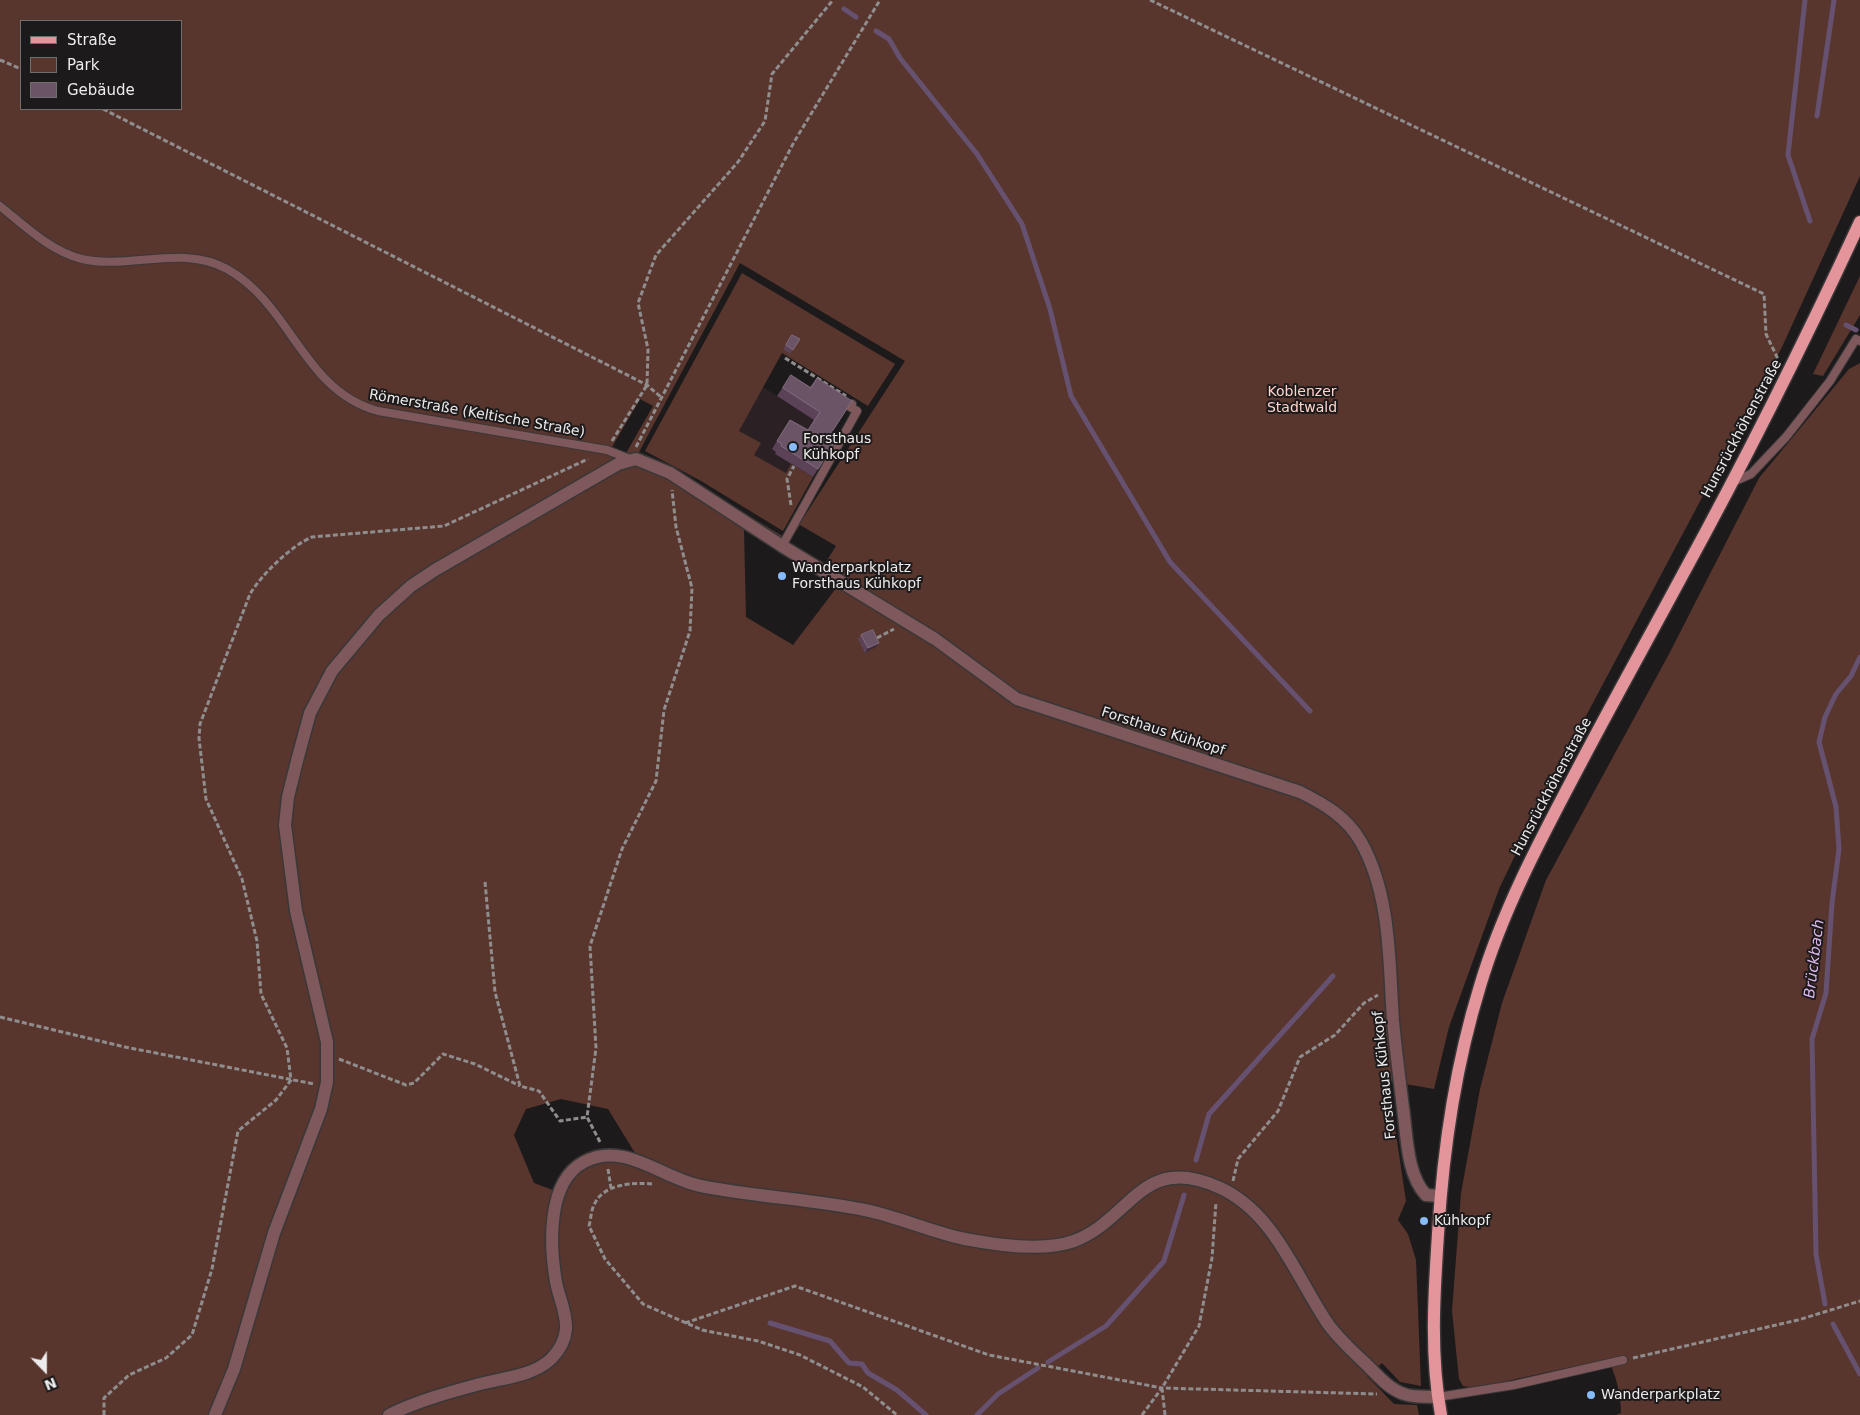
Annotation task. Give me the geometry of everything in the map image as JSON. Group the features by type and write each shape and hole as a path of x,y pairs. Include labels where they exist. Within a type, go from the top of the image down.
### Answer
{"main road":[{"name":"Hunsrückhöhenstraße","path":"1441,1415 1434,1349 1434,1303 1440,1196 1448,1128 1462,1056 1480,986 1498,934 1551,819 1786,377 1860,222"}],"street":[{"name":"Forsthaus Kühkopf","path":"630,460 643,461 670,473 804,560 935,640 1017,699 1300,792 1340,816 1361,842 1376,883 1386,920 1405,1123 1413,1169 1418,1187 1426,1195 1440,1196"},
{"path":"215,1415 234,1369 274,1233 321,1109 326,1087 329,1059 326,1030 314,994 294,906 285,825 289,792 316,698 342,658 379,615 411,586 435,570 618,464 630,460"},
{"path":"388,1415 455,1391 534,1370 554,1357 562,1345 566,1327 553,1258 555,1210 561,1186 573,1169 585,1158 606,1155 640,1161 700,1186 868,1210 966,1239 1036,1246 1050,1246 1076,1240 1088,1234 1139,1192 1168,1177 1191,1179 1217,1187 1230,1194 1258,1215 1337,1335 1381,1379 1403,1394 1438,1397"}],"lane":[{"name":"Römerstraße (Keltische Straße)","path":"0,206 46,242 79,258 103,262 181,258 215,264 229,270 267,302 316,371 330,386 363,406 378,411 607,450 630,460"},
{"path":"1731,483 1751,474 1786,437 1830,381 1856,339 1860,342"},
{"path":"782,546 857,411 850,407 852,404"},
{"path":"1438,1397 1514,1385 1622,1360"}],"path":[{"path":"104,1415 104,1398 128,1375 166,1358 192,1335 212,1269 238,1131 276,1100 291,1080 287,1048 261,994 257,941 242,880 206,799 199,738 200,724 250,594 258,582 297,545 312,537 444,526 607,450 646,385 648,349 638,303 656,255 738,162 765,121 772,74 833,0"},
{"path":"630,460 641,432 662,398 794,142 880,0"},
{"path":"1150,0 1764,294 1766,334 1786,377"},
{"path":"0,60 20,69"},
{"path":"105,110 646,385 662,398"},
{"path":"785,358 854,400 852,404"},
{"path":"793,514 787,479 794,466"},
{"path":"606,1155 588,1117 596,1048 590,946 622,849 656,781 664,710 690,631 692,588 676,527 670,473"},
{"path":"877,638 897,627"},
{"path":"485,882 495,992 520,1086"},
{"path":"1230,1194 1238,1159 1278,1111 1300,1057 1335,1035 1364,1003 1391,988"},
{"path":"0,1017 126,1047 326,1087"},
{"path":"329,1059 341,1060 406,1085 414,1083 443,1054 475,1064 520,1086 540,1091 560,1121 588,1117"},
{"path":"659,1184 635,1182 611,1188 595,1201 589,1226 606,1260 643,1304 702,1330 758,1341 800,1355 863,1387 897,1415"},
{"path":"1142,1415 1162,1388 1200,1326 1212,1258 1217,1187"},
{"path":"686,1323 795,1286 989,1355 1162,1388 1403,1394"},
{"path":"1622,1360 1798,1320 1860,1301"},
{"path":"1162,1388 1165,1415"}],"shaded area":[{"path":"763,387 814,420 802,438 775,454 791,464 786,473 754,455 739,431"}],"green space":[{"name":"Koblenzer Stadtwald","path":"0,0 1860,0 1860,176 1782,347 1544,795 1499,889 1449,1027 1434,1089 1388,1081 1406,1201 1398,1220 1408,1234 1416,1260 1421,1386 1400,1382 1382,1363 1367,1376 1394,1404 1417,1405 1419,1415 0,1415","holes":["740,263 905,361 789,540 670,468 639,452","640,399 653,406 625,455 612,447","800,525 836,546 824,565 788,544","744,530 837,587 793,645 746,617","561,1099 608,1109 635,1153 618,1149 602,1150 576,1161 563,1174 553,1190 534,1183 514,1135 526,1109"]},
{"path":"742,273 895,364 868,406 782,353 739,431 761,443 754,455 786,473 791,464 813,477 783,531 701,481 645,451"},
{"path":"1860,276 1860,315 1823,376 1813,374"},
{"path":"1860,363 1860,1415 1616,1415 1621,1413 1619,1392 1616,1378 1608,1359 1475,1388 1463,1386 1459,1379 1452,1311 1461,1193 1480,1089 1502,1003 1546,880 1669,654 1759,478 1849,369"}],"building":[{"path":"792,335 800,339 793,350 786,345"},
{"path":"791,375 811,388 817,378 852,401 826,441 833,445 818,469 781,446 782,444 777,441 790,420 808,430 820,412 783,388"},
{"path":"873,630 879,643 868,648 861,635"}],"waterway":[{"path":"1805,0 1788,155 1810,221"},
{"path":"1817,116 1834,0"},
{"path":"844,9 856,17"},
{"path":"876,31 889,39 900,58 977,154 1022,224 1050,309 1071,396 1170,562 1310,711"},
{"path":"1846,325 1856,330"},
{"name":"Brückbach","path":"1825,1304 1816,1254 1812,1039 1826,993 1832,903 1839,849 1836,807 1819,742 1825,717 1836,694 1851,676 1860,657"},
{"path":"1196,1160 1209,1114 1333,976"},
{"path":"1048,1362 1106,1326 1164,1261 1184,1195"},
{"path":"770,1323 830,1341 849,1363 862,1364 868,1373 897,1390 926,1415"},
{"name":"Brückbach","path":"1833,1324 1860,1374"},
{"path":"977,1415 998,1394 1038,1368"}],"place":[{"name":"Forsthaus Kühkopf","path":"793,447"},
{"name":"Wanderparkplatz Forsthaus Kühkopf","path":"782,576"},
{"name":"Kühkopf","path":"1424,1221"},
{"name":"Wanderparkplatz","path":"1591,1395"}]}
